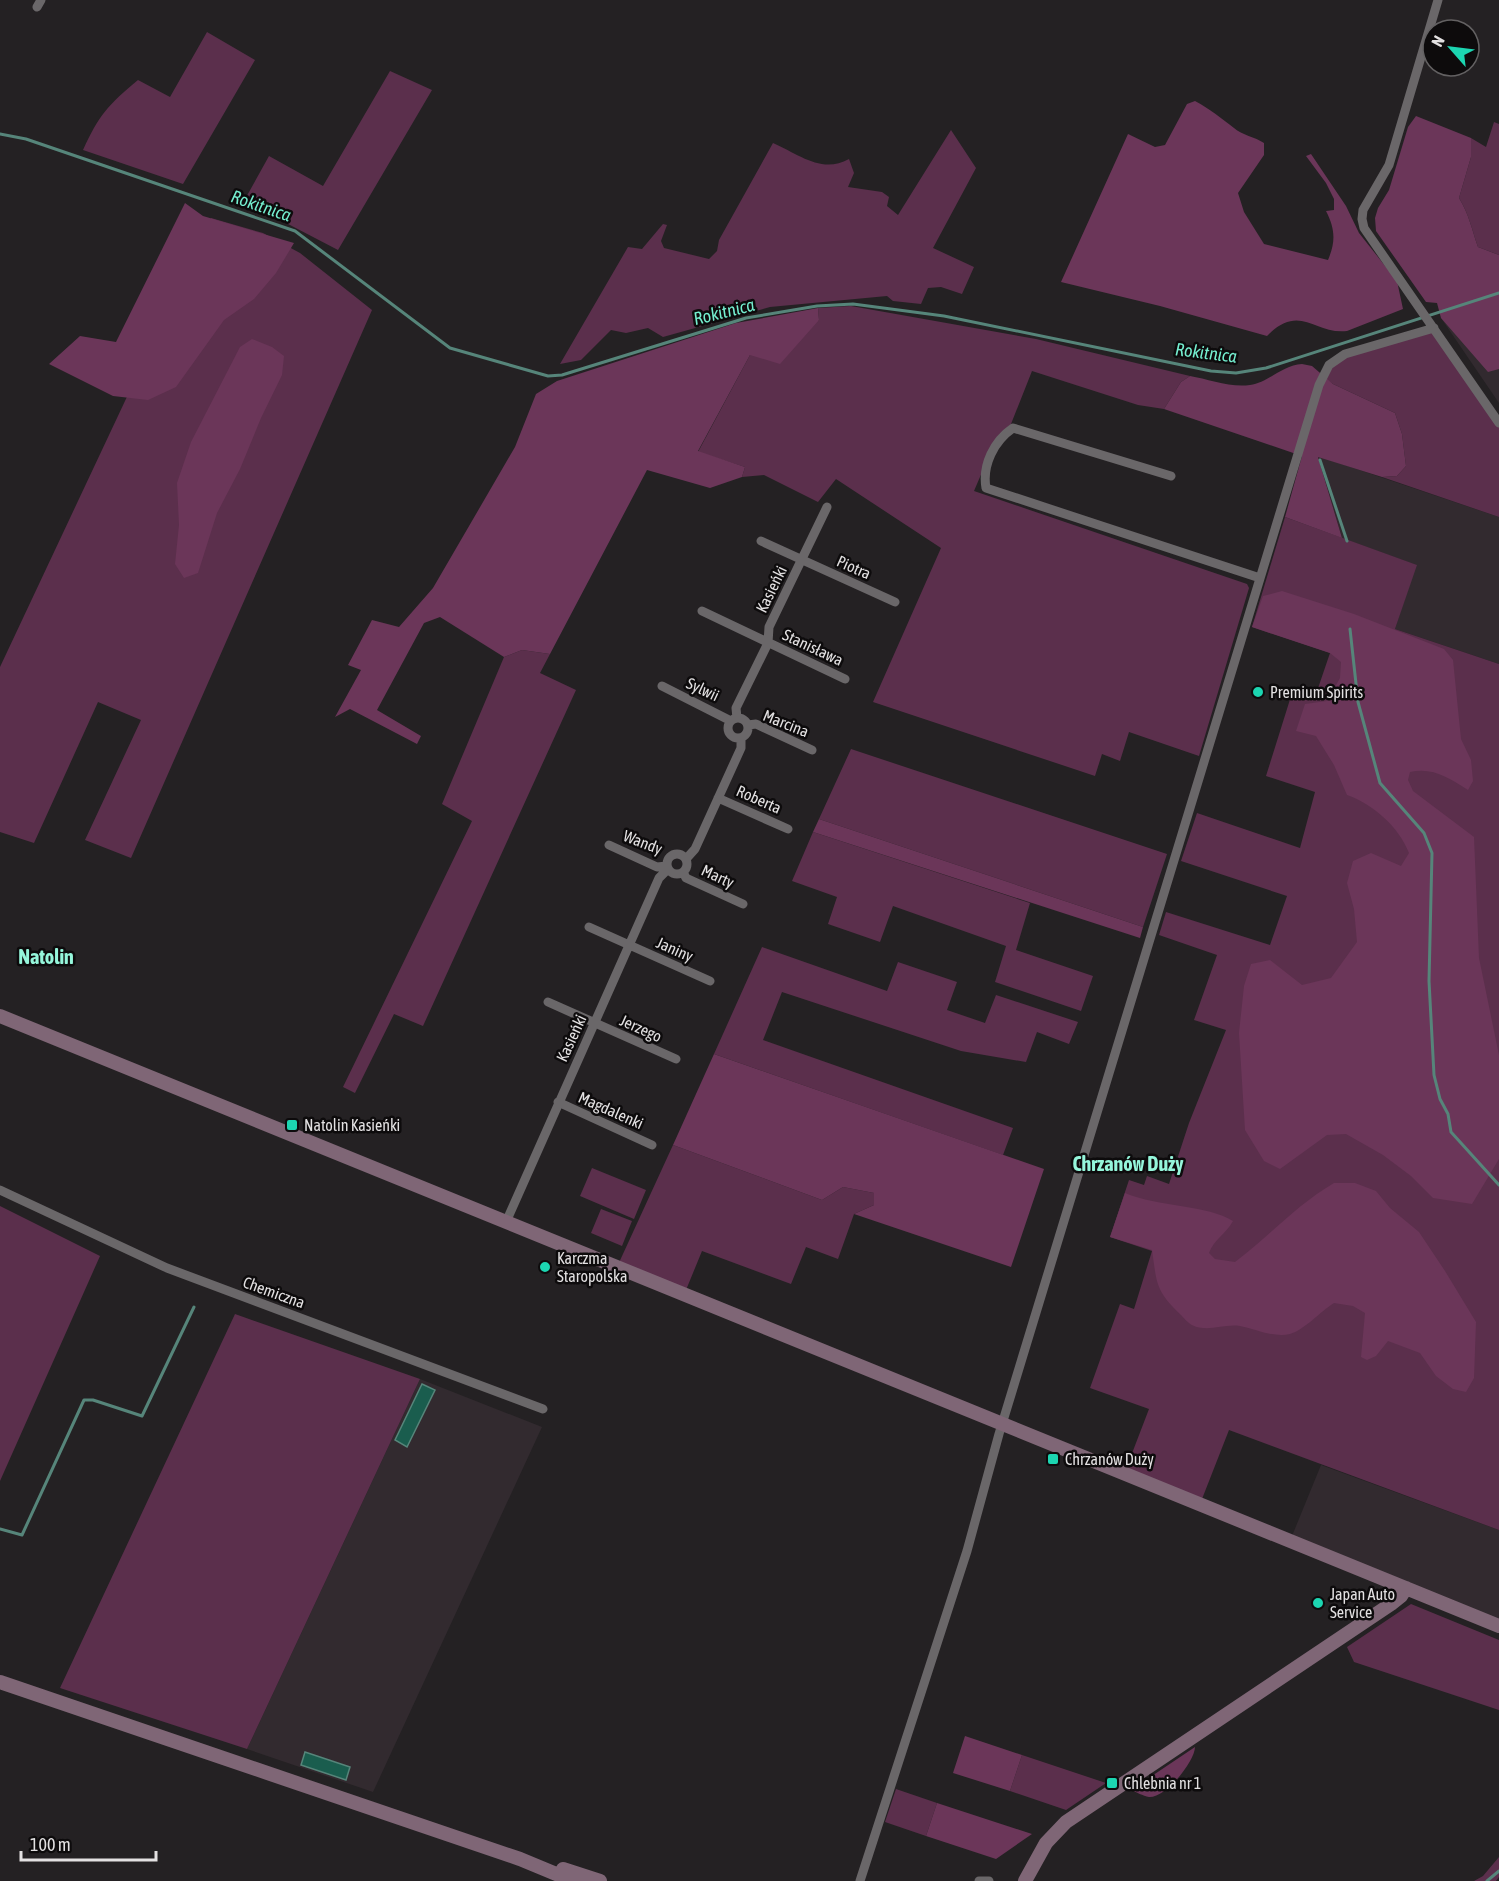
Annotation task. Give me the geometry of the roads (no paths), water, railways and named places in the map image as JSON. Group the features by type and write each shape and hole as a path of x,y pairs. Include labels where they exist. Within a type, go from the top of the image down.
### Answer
{"street":[{"path":"1438,0 1389,165 1363,210 1362,219 1364,228 1499,423"},
{"path":"860,1881 967,1551 1002,1424 1319,385 1329,365 1345,354 1432,324"},
{"path":"1171,476 1012,428 1000,436 984,477 986,488 1260,578"},
{"name":"Kasieńki","path":"734,719 736,708 768,643 769,627 827,507"},
{"name":"Piotra","path":"761,541 895,602"},
{"name":"Stanisława","path":"702,611 845,679"},
{"name":"Sylwii","path":"662,686 734,719"},
{"path":"686,859 695,849 741,748 741,738 747,732 748,725 745,720 734,719 730,733 741,738"},
{"name":"Marcina","path":"748,725 756,724 812,750"},
{"name":"Roberta","path":"718,798 788,829"},
{"name":"Wandy","path":"609,845 657,867 668,867"},
{"path":"680,854 686,859 687,864 683,872 675,874 668,867 672,855 680,854"},
{"name":"Kasieńki","path":"506,1222 659,878 668,867"},
{"name":"Marty","path":"683,872 687,878 743,904"},
{"name":"Janiny","path":"589,927 710,981"},
{"name":"Jerzego","path":"548,1002 676,1059"},
{"path":"0,1017 1499,1626"},
{"name":"Magdalenki","path":"558,1102 652,1145"},
{"name":"Chemiczna","path":"0,1190 167,1268 543,1408"},
{"path":"1025,1881 1046,1843 1066,1822 1390,1604 1402,1595 1406,1588"},
{"path":"0,1682 520,1859 600,1881"},
{"path":"520,1859 573,1881"},
{"path":"979,1881 989,1881"}],"waterway":[{"name":"Rokitnica","path":"0,134 26,139 295,231 450,348 548,376 562,375 746,318 817,306 853,304 944,316 1211,371 1236,373 1266,368 1499,293"},
{"path":"1320,460 1347,541"},
{"path":"1350,629 1358,702 1380,783 1424,833 1432,853 1429,981 1434,1075 1440,1099 1448,1114 1451,1132 1499,1185"},
{"path":"0,1529 22,1535 84,1400 93,1400 142,1416 194,1307"},
{"path":"1487,1881 1499,1871"}],"place":[{"name":"Premium Spirits","path":"1258,692"},
{"name":"Natolin Kasieńki","path":"292,1125"},
{"name":"Karczma Staropolska","path":"545,1267"},
{"name":"Chrzanów Duży","path":"1053,1459"},
{"name":"Japan Auto Service","path":"1318,1603"},
{"name":"Chlebnia nr 1","path":"1112,1783"}],"district":[{"name":"Natolin","path":"46,957"},
{"name":"Chrzanów Duży","path":"1128,1164"}]}
